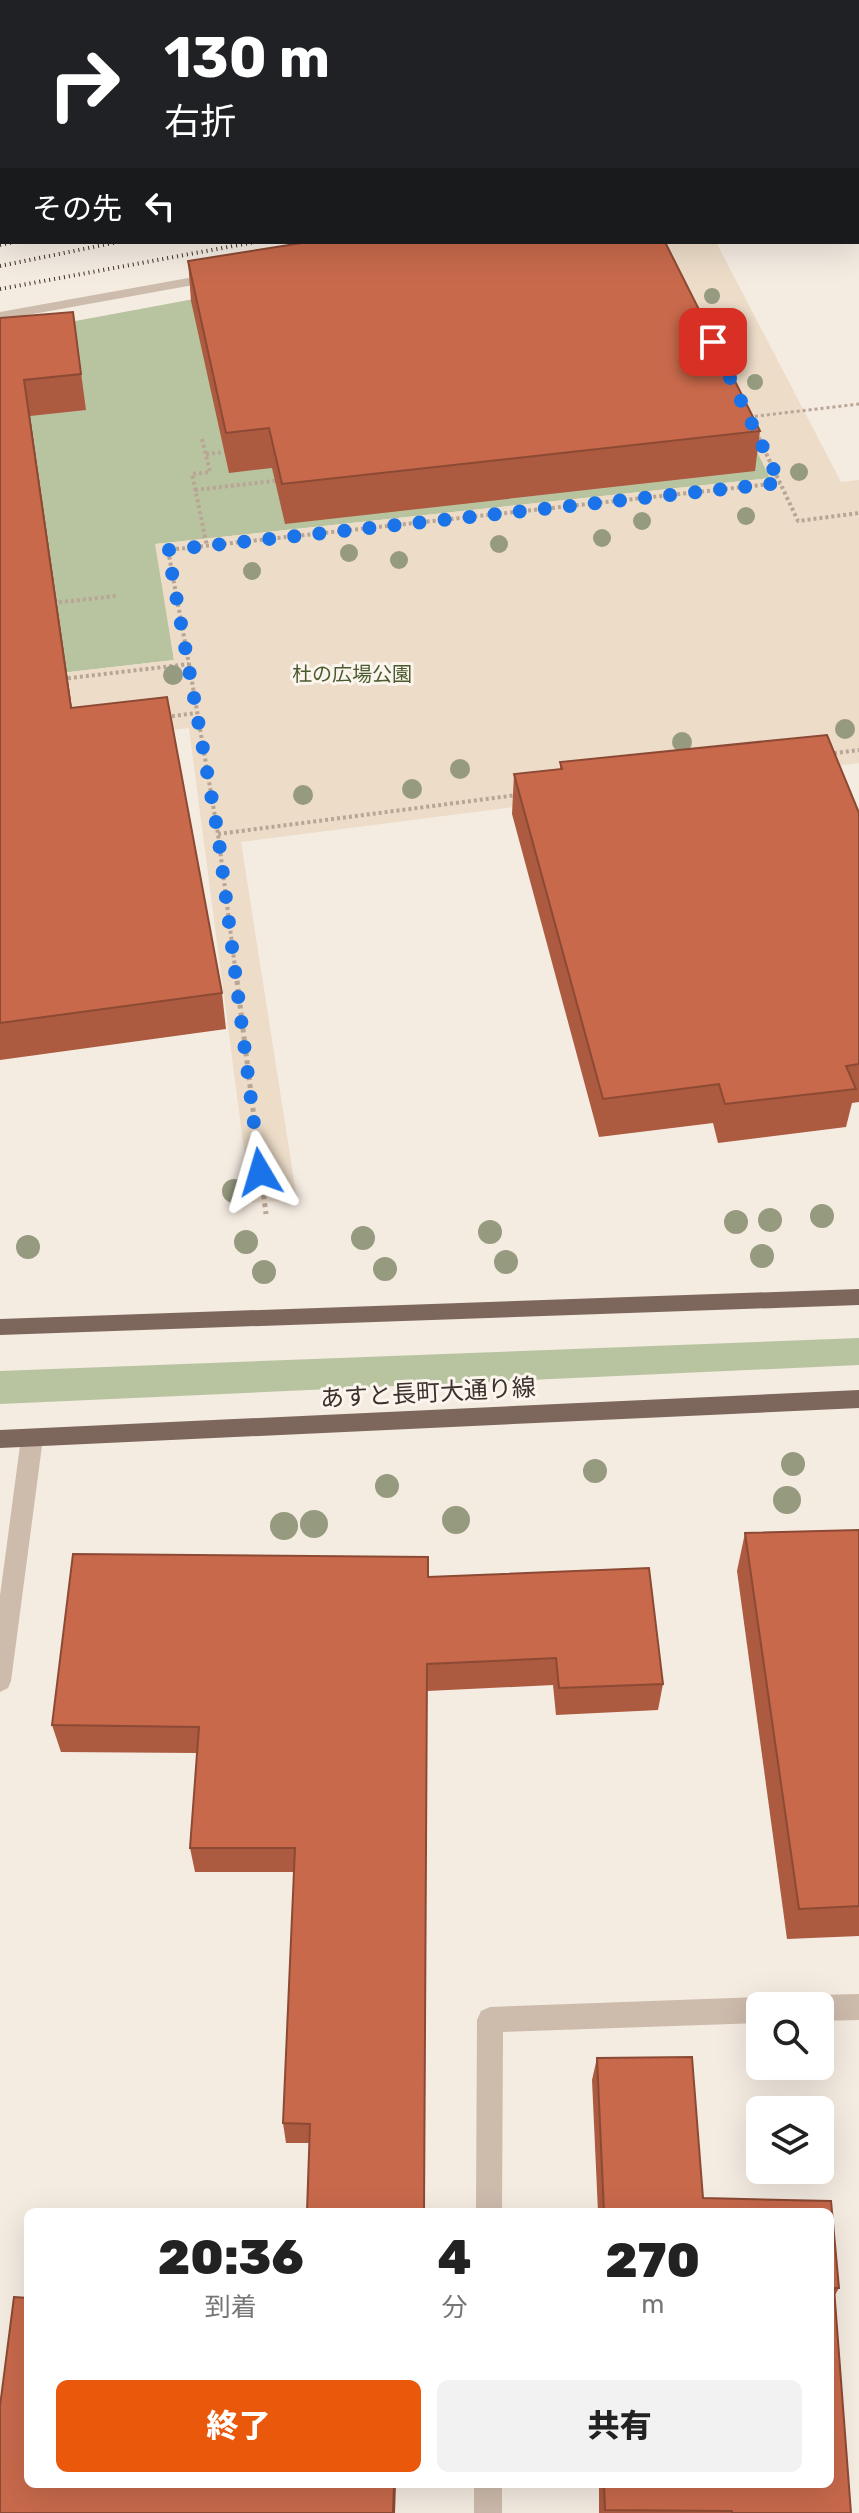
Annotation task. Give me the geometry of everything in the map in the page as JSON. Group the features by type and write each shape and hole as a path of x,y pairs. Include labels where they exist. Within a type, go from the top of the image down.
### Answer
{"main road":[{"path":"0,1327 859,1297"},
{"name":"あすと長町大通り線","path":"0,1439 859,1399"}],"street":[{"path":"0,316 226,275"},
{"path":"0,1681 32,1438"},
{"path":"834,2008 859,2007"},
{"path":"489,2208 490,2020 746,2011"},
{"path":"488,2488 488,2513"}],"path":[{"path":"859,404 749,417 798,521 859,513"},
{"path":"202,439 210,472 192,474 207,546"},
{"path":"206,454 225,452"},
{"path":"195,490 290,479"},
{"path":"266,1214 218,834 168,550 780,483"},
{"path":"42,604 116,596"},
{"path":"47,681 189,664"},
{"path":"151,718 196,713"},
{"path":"828,754 859,750"},
{"path":"218,834 531,793"}],"green space":[{"path":"491,244 657,244 770,478 156,544 174,660 0,680 0,335"},
{"path":"859,1338 859,1365 0,1404 0,1371"}],"shaded area":[{"name":"杜の広場公園","path":"657,244 717,244 841,482 859,480 859,763 241,842 297,1200 251,1203 189,728 0,749 0,680 174,660 155,544 770,478"}],"building":[{"path":"295,244 666,244 760,431 282,484 269,428 226,433 188,261"},
{"path":"73,312 81,374 24,380 71,708 167,697 222,993 0,1023 0,318"},
{"path":"827,735 859,813 859,1064 846,1066 856,1089 725,1104 719,1084 603,1099 514,774 562,769 560,762"},
{"path":"859,1530 859,1906 799,1909 745,1533"},
{"path":"73,1554 428,1557 428,1577 649,1568 663,1684 559,1688 556,1658 427,1664 424,2208 307,2208 310,2124 283,2123 295,1848 190,1848 199,1727 52,1725"},
{"path":"692,2057 703,2198 831,2201 832,2208 604,2208 597,2058"},
{"path":"834,2234 839,2288 834,2288"},
{"path":"834,2288 851,2513 605,2510 604,2488 834,2488"},
{"path":"14,2297 24,2298 24,2488 394,2488 393,2513 0,2513 0,2406"}],"railway":[{"path":"0,245 5,244"},
{"path":"0,266 108,244"},
{"path":"0,289 244,244"}],"route":[{"path":"260,1172 218,834 168,550 780,483 713,342"}]}
